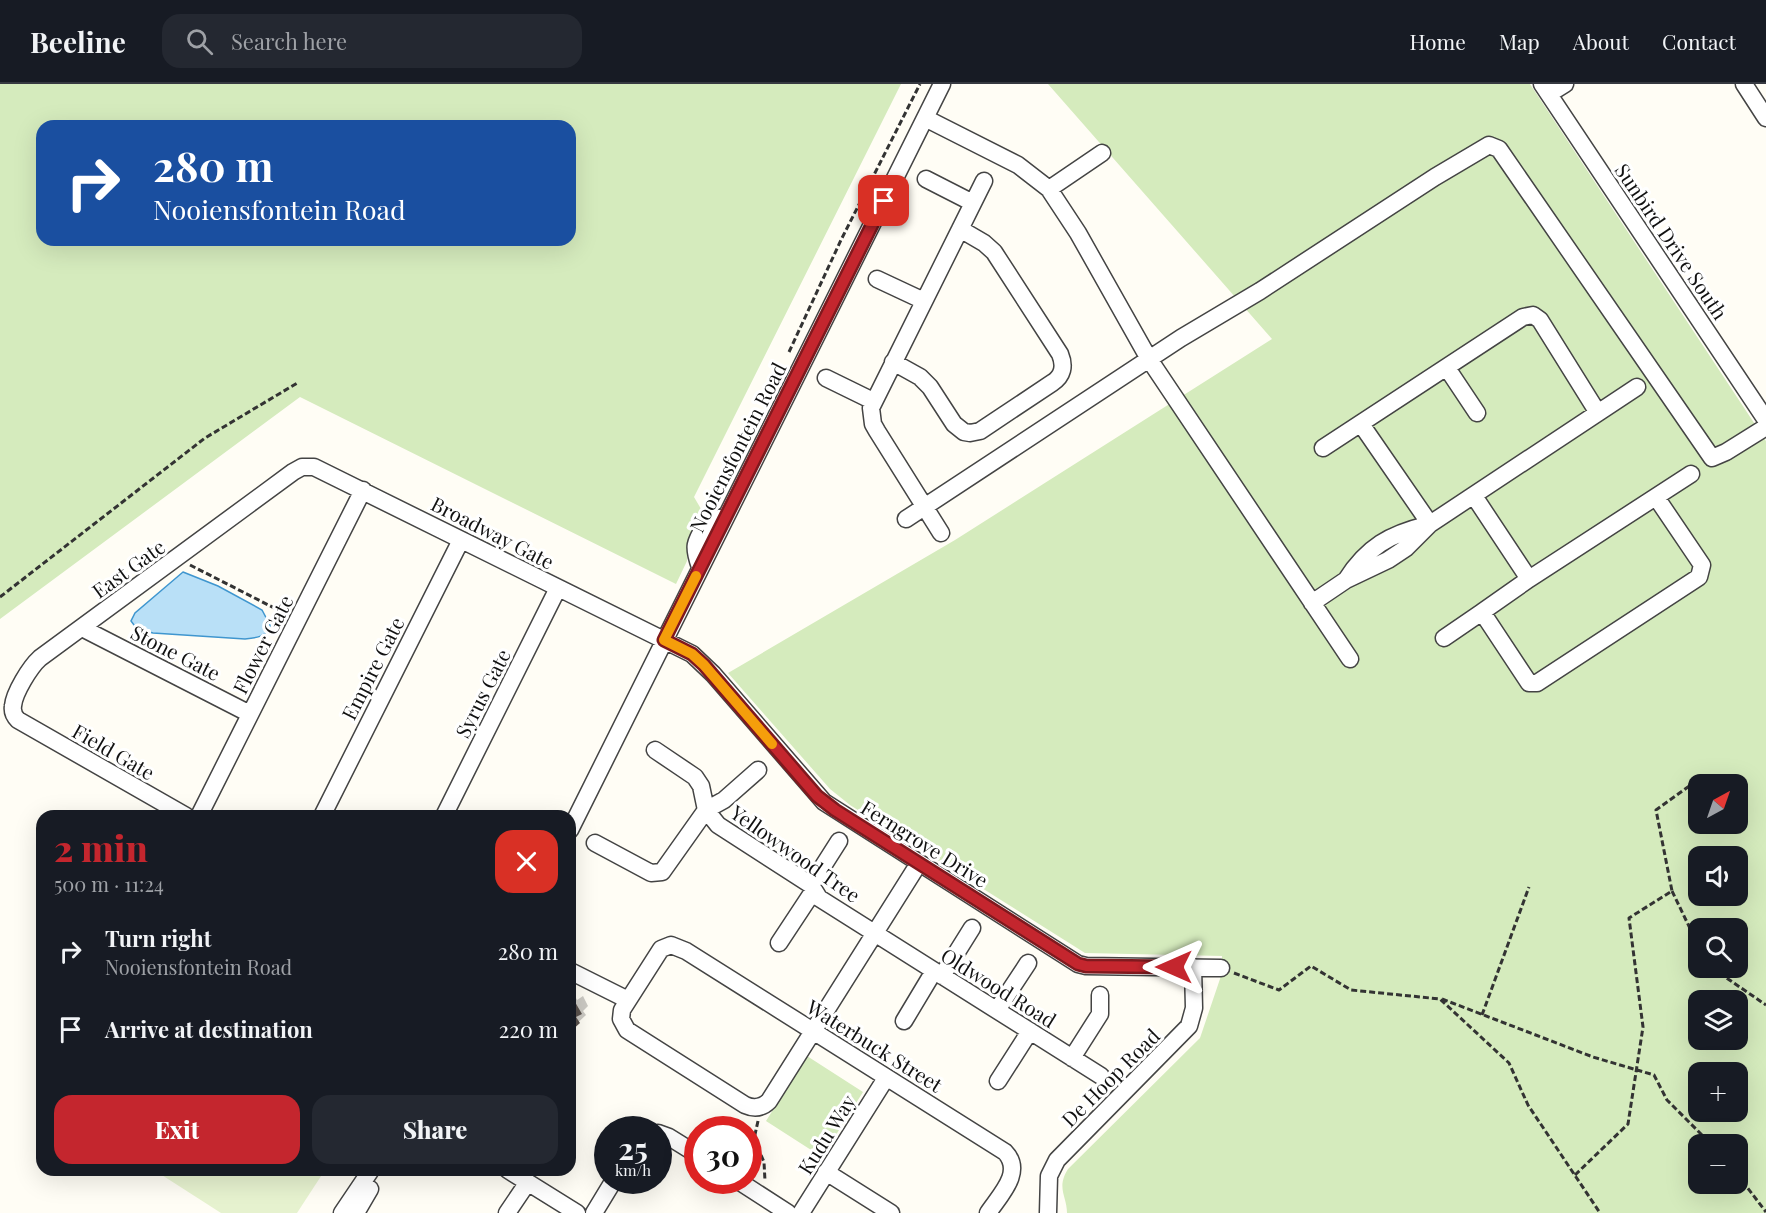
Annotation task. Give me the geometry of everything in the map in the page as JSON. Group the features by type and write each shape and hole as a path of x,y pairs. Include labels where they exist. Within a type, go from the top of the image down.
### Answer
{"street":[{"name":"Nooiensfontein Road","path":"576,818 942,84"},
{"path":"1546,89 1565,84"},
{"path":"1744,84 1766,118"},
{"name":"Sunbird Drive South","path":"1546,89 1766,420"},
{"path":"925,118 1018,165 1040,180 1048,189 1078,233 1149,358 1350,659"},
{"path":"906,519 1149,358 1260,291 1435,177 1489,145 1499,149 1712,458 1766,427"},
{"path":"1048,189 1102,153"},
{"path":"926,179 973,203"},
{"path":"941,533 873,424 872,408 873,401 984,181"},
{"path":"893,362 921,377 954,424 964,432 970,433 984,428 1060,376 1063,365 1060,354 994,252 984,243 960,230"},
{"path":"877,279 924,301"},
{"path":"1323,448 1523,317 1533,315 1540,320 1598,413"},
{"path":"1447,368 1477,413"},
{"path":"826,378 873,401"},
{"path":"1312,603 1346,580 1406,548 1430,524 1637,387"},
{"path":"1361,424 1430,524"},
{"name":"Broadway Gate","path":"302,467 319,468 664,640"},
{"name":"East Gate","path":"21,722 15,717 13,706 33,665 302,467"},
{"path":"1444,638 1529,579 1690,474"},
{"name":"Flower Gate","path":"202,810 363,490"},
{"path":"1474,496 1529,579"},
{"path":"1482,612 1530,683 1537,683 1700,577 1702,566 1656,497"},
{"name":"Empire Gate","path":"325,810 460,540"},
{"name":"Syrus Gate","path":"447,810 558,588"},
{"name":"Stone Gate","path":"82,628 250,714"},
{"name":"Ferngrove Drive","path":"664,640 692,654 704,665 820,799 1082,965 1221,968"},
{"name":"Field Gate","path":"21,722 175,810"},
{"name":"Yellowwood Tree","path":"655,750 695,777 701,786 706,810 718,825 812,887 819,898 875,934"},
{"path":"595,843 651,873 659,873 665,870 695,822 706,810 724,800 758,770"},
{"path":"779,942 839,840"},
{"path":"576,974 628,1000 622,1010 621,1019 627,1030 745,1105 759,1107 769,1101 919,863"},
{"path":"904,1021 972,927"},
{"name":"Oldwood Road","path":"875,934 1101,1077"},
{"name":"Waterbuck Street","path":"628,1000 661,949 671,945 686,951 1008,1155 1012,1161 1013,1171 988,1213"},
{"path":"997,1010 1028,963"},
{"name":"De Hoop Road","path":"1048,1213 1049,1176 1057,1160 1189,1026 1194,1008 1194,967"},
{"path":"1072,1058 1100,1014 1100,995"},
{"path":"998,1081 1030,1031"},
{"name":"Kudu Way","path":"801,1213 886,1078"},
{"path":"826,1172 891,1213"},
{"path":"342,1213 367,1176"},
{"path":"356,1213 378,1176"},
{"path":"518,1176 577,1213"},
{"path":"507,1213 528,1182"},
{"path":"594,1213 606,1194"},
{"path":"758,1194 788,1213"}],"path":[{"path":"788,356 842,240 920,84"},
{"path":"0,597 95,521 205,438 299,382"},
{"path":"176,558 297,621"},
{"path":"1688,787 1656,810 1672,891 1688,927"},
{"path":"1482,1016 1529,887"},
{"path":"1575,1175 1628,1125 1643,1027 1629,918 1672,891"},
{"path":"1221,968 1279,990 1311,966 1352,990 1440,999 1593,1057 1654,1074 1667,1100 1701,1134"},
{"path":"1727,978 1766,1005"},
{"path":"1440,999 1509,1064 1528,1105 1600,1213"},
{"path":"759,1107 758,1127 754,1139 766,1169 765,1189 762,1197"},
{"path":"1748,1188 1766,1212"}],"green space":[{"path":"0,84 901,84 694,497 704,514 687,549 687,561 676,584 300,397 0,619"},
{"path":"1048,84 1530,84 1766,441 1766,1213 1067,1213 1062,1187 1068,1169 1200,1038 1221,976 1222,956 1085,953 850,805 830,789 728,673 955,540 1272,339"},
{"path":"807,1056 863,1092 822,1157 766,1121"},
{"path":"163,1176 321,1176 297,1213 221,1213"}],"water":[{"path":"183,572 218,586 262,610 271,627 263,635 245,639 153,633 137,629 131,621 135,613"}],"building":[{"path":"576,1004 582,1014 576,1017"}],"slow traffic":[{"path":"696,576 664,640 692,654 704,665 772,744"}],"route":[{"path":"884,201 664,640 692,654 704,665 817,796 835,810 1078,964 1174,967"}]}
